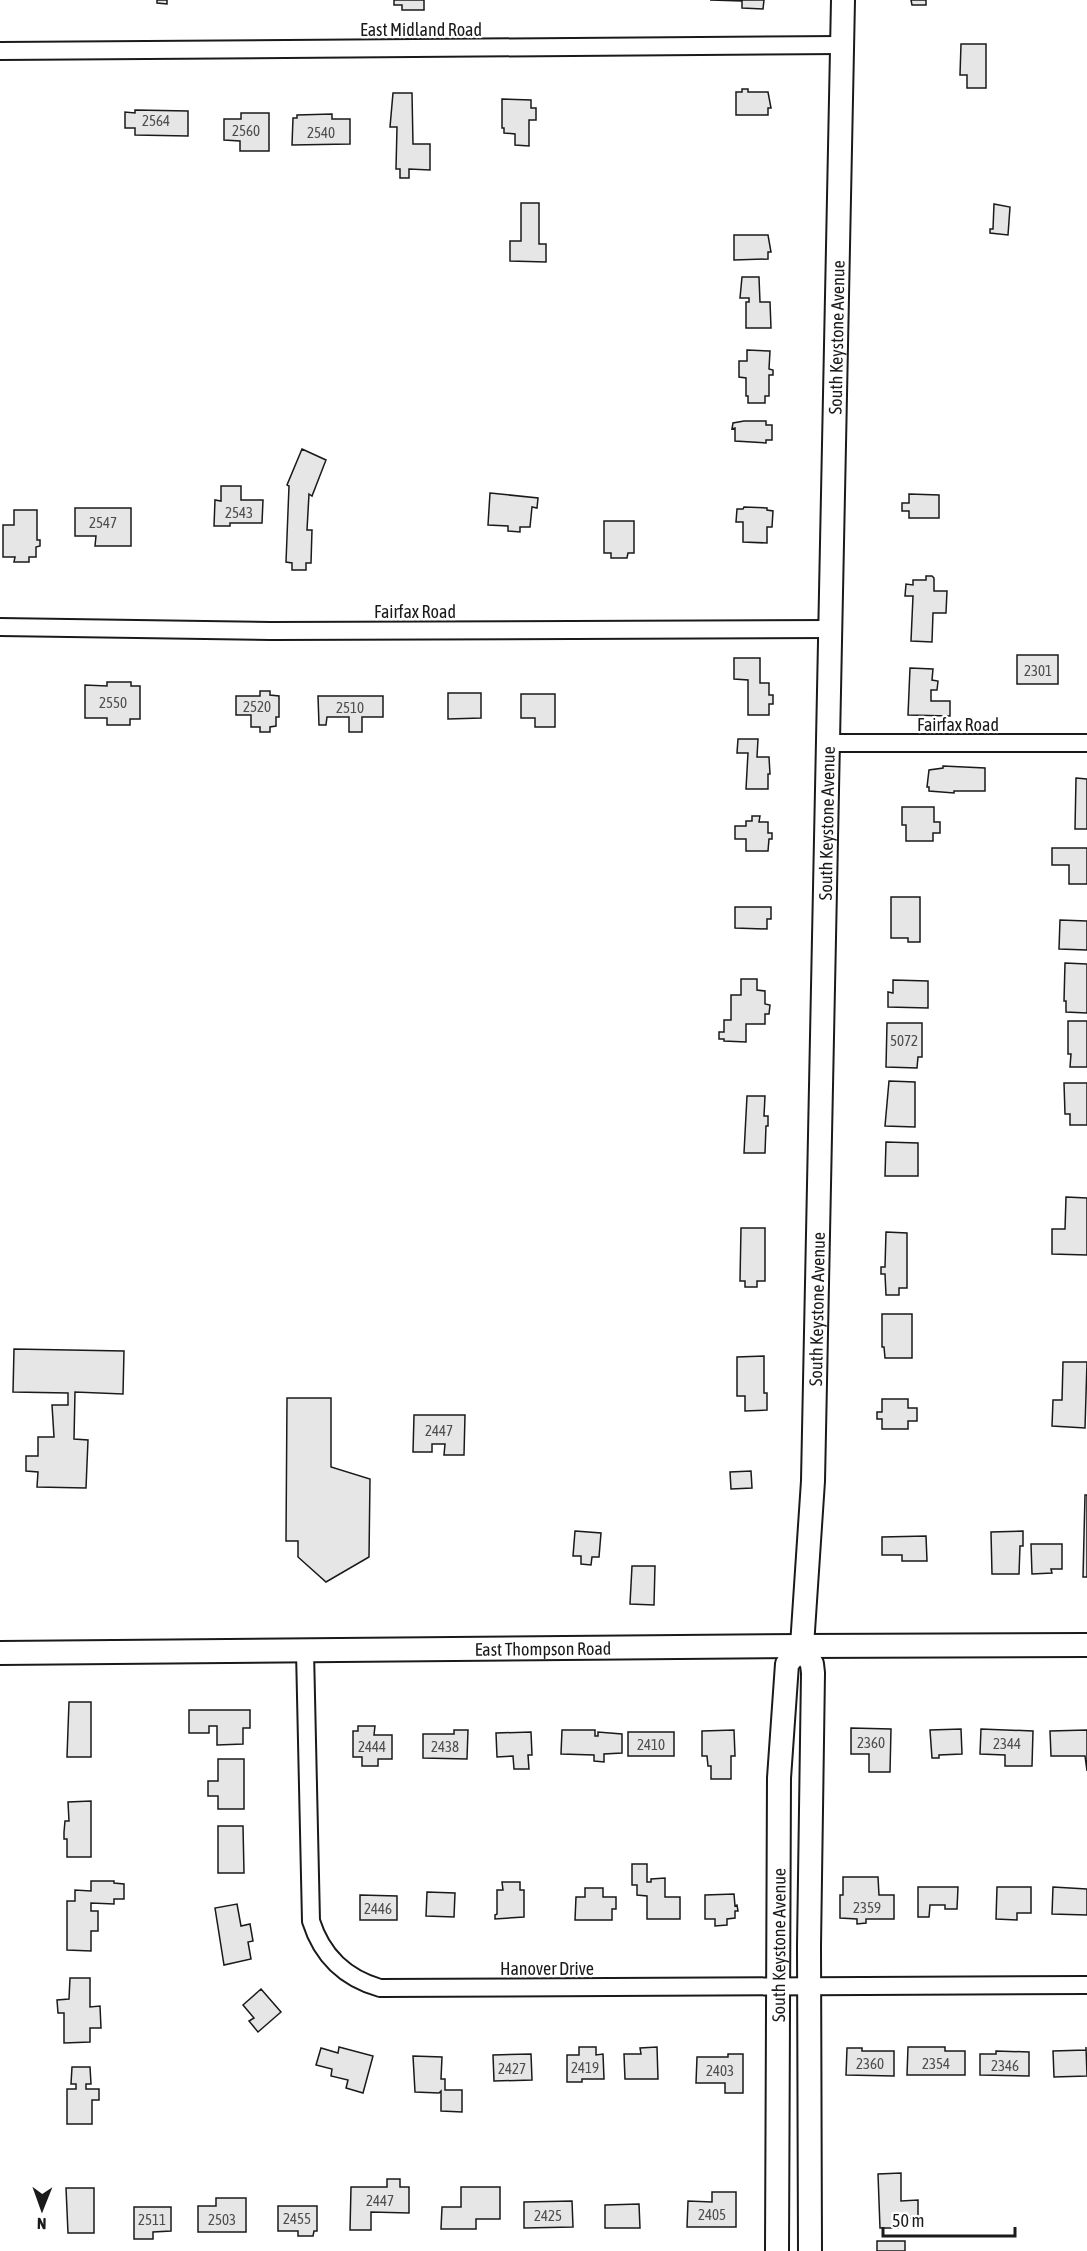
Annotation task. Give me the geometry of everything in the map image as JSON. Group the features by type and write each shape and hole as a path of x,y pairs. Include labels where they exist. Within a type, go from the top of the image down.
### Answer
{"main road":[{"name":"South Keystone Avenue","path":"810,2251 809,1946 813,1673 812,1664 802,1646 813,1481 843,0"},
{"name":"East Thompson Road","path":"0,1653 1087,1645"},
{"name":"South Keystone Avenue","path":"777,2251 778,1778 787,1664 802,1646"}],"street":[{"name":"East Midland Road","path":"0,51 842,45"},
{"name":"Fairfax Road","path":"0,627 271,631 831,629"},
{"name":"Fairfax Road","path":"829,743 1087,743"},
{"name":"Hanover Drive","path":"305,1651 309,1912 316,1937 324,1952 342,1971 364,1984 380,1988 1087,1985"}],"building":[{"path":"157,0 167,0 167,4 157,3"},
{"path":"394,0 424,0 424,10 402,10 402,5 394,5"},
{"path":"710,0 764,0 763,9 742,8 742,1"},
{"path":"911,0 926,0 926,5 912,5"},
{"path":"961,44 986,44 986,88 967,88 967,75 960,75"},
{"path":"742,89 748,89 748,92 768,92 771,108 768,108 768,115 736,115 736,92 742,92"},
{"path":"393,93 412,93 413,144 430,144 430,170 409,169 409,178 400,178 400,169 396,169 397,127 390,127"},
{"path":"502,99 531,100 531,108 536,108 536,120 529,120 529,146 515,145 515,134 504,133"},
{"path":"135,110 188,111 188,136 135,135 135,128 125,128 125,112 135,113"},
{"path":"241,113 269,113 269,151 240,151 240,141 224,140 224,119 241,119"},
{"path":"332,114 332,119 350,119 350,144 292,145 293,118 297,118 297,115"},
{"path":"521,203 539,203 539,244 546,244 546,262 510,261 510,241 521,241"},
{"path":"994,204 1010,207 1008,235 990,233 990,229 993,229"},
{"path":"734,235 768,235 771,252 768,252 768,259 734,260"},
{"path":"742,277 759,277 760,302 770,302 771,328 746,328 746,302 749,302 749,298 740,298"},
{"path":"747,350 770,351 769,369 773,370 773,375 769,375 769,396 765,396 765,403 748,403 746,378 739,377 739,361 747,361"},
{"path":"766,421 766,425 772,425 772,440 766,440 766,443 735,441 733,423"},
{"path":"302,449 326,460 312,496 309,494 307,530 312,530 311,563 306,563 306,570 292,570 292,563 286,562 289,486 287,485"},
{"path":"221,486 241,486 241,500 263,500 262,523 230,523 230,526 214,526 215,500 221,501"},
{"path":"490,493 538,498 537,508 532,507 530,527 520,527 520,532 508,531 508,526 488,525"},
{"path":"909,494 939,495 939,518 909,518 909,511 902,511 902,503 909,503"},
{"path":"75,508 131,508 131,546 95,546 96,536 75,536"},
{"path":"767,508 773,511 772,527 767,527 767,543 743,542 743,522 736,522 737,509"},
{"path":"14,510 37,510 37,540 40,540 40,546 36,547 36,557 29,557 29,562 14,562 15,557 3,557 3,525 14,525"},
{"path":"604,521 634,521 634,553 628,553 627,558 611,558 611,553 604,553"},
{"path":"926,576 934,578 934,591 947,591 946,613 933,613 932,642 911,641 913,596 905,596 906,584 913,585 913,580 926,580"},
{"path":"1017,655 1058,655 1058,684 1017,684"},
{"path":"734,658 760,658 760,683 769,683 769,695 773,695 773,704 769,704 769,715 748,715 748,680 734,679"},
{"path":"910,668 933,669 932,680 938,681 937,690 931,690 931,701 950,701 950,716 908,715"},
{"path":"107,682 131,682 131,686 140,686 140,719 130,719 130,725 107,725 107,718 85,718 85,685 107,686"},
{"path":"260,691 270,691 270,695 279,696 279,717 276,717 276,726 270,727 270,732 260,732 260,727 251,727 251,715 236,715 236,696 260,696"},
{"path":"448,693 481,693 481,718 448,719"},
{"path":"521,694 555,694 555,727 535,727 535,718 521,718"},
{"path":"318,696 383,696 383,717 362,717 362,732 349,732 349,717 327,717 326,725 319,725"},
{"path":"738,739 758,739 757,757 769,757 768,789 746,789 748,753 737,753"},
{"path":"943,766 985,768 985,791 954,791 954,793 929,791 927,787 929,770 943,768"},
{"path":"1076,778 1087,779 1087,829 1075,829"},
{"path":"902,807 934,807 934,822 940,822 940,833 933,833 933,841 906,841 906,825 902,825"},
{"path":"752,816 760,816 759,822 768,822 768,833 772,833 772,839 769,839 768,851 746,851 746,839 735,839 735,826 746,826 746,821 752,821"},
{"path":"1052,848 1087,848 1087,884 1069,884 1069,865 1052,865"},
{"path":"891,897 920,897 920,942 908,942 908,938 891,938"},
{"path":"735,907 771,907 771,919 767,919 767,929 735,928"},
{"path":"1060,920 1087,921 1087,950 1059,949"},
{"path":"1065,963 1087,964 1087,1013 1066,1012"},
{"path":"741,979 757,979 757,990 765,991 765,1004 770,1005 769,1014 765,1014 765,1024 746,1024 746,1042 724,1041 724,1039 719,1039 719,1032 724,1032 724,1020 731,1020 731,995 741,995"},
{"path":"893,980 928,981 928,1008 888,1007 888,992 893,993"},
{"path":"1068,1021 1087,1021 1087,1067 1070,1067"},
{"path":"887,1023 922,1023 922,1057 918,1057 917,1068 886,1067"},
{"path":"889,1081 915,1082 915,1127 885,1126"},
{"path":"1064,1083 1087,1083 1087,1125 1070,1125 1070,1114 1065,1114"},
{"path":"747,1096 765,1096 764,1116 768,1116 768,1126 766,1126 765,1153 744,1153"},
{"path":"886,1142 918,1143 918,1176 885,1176"},
{"path":"1066,1197 1087,1198 1087,1255 1052,1254 1052,1229 1065,1229"},
{"path":"741,1228 765,1228 765,1281 757,1281 757,1287 745,1287 745,1281 740,1281"},
{"path":"886,1232 907,1233 907,1288 899,1288 899,1295 886,1295 885,1274 881,1274 881,1267 885,1267"},
{"path":"882,1314 912,1314 912,1358 885,1358 884,1347 882,1347"},
{"path":"14,1349 124,1351 123,1394 75,1392 74,1439 88,1440 86,1488 37,1487 38,1472 26,1471 26,1456 38,1456 38,1437 54,1437 52,1405 68,1405 68,1393 13,1392"},
{"path":"764,1356 764,1393 767,1393 767,1410 745,1411 745,1396 737,1396 737,1357"},
{"path":"1063,1362 1087,1362 1085,1428 1052,1426 1053,1400 1062,1400"},
{"path":"287,1398 331,1398 331,1467 370,1479 369,1557 326,1582 298,1557 298,1541 286,1541"},
{"path":"882,1399 908,1399 908,1408 917,1408 917,1421 908,1421 908,1429 882,1429 882,1419 877,1419 877,1412 882,1412"},
{"path":"414,1415 465,1415 464,1455 444,1455 445,1444 432,1444 432,1452 413,1452"},
{"path":"751,1471 752,1488 731,1489 730,1472"},
{"path":"1085,1495 1087,1495 1087,1577 1083,1577"},
{"path":"575,1531 601,1533 599,1557 592,1557 591,1565 581,1564 581,1556 573,1556"},
{"path":"1023,1531 1019,1574 992,1574 991,1532"},
{"path":"926,1536 927,1561 902,1561 902,1555 882,1555 882,1537"},
{"path":"1031,1544 1062,1544 1062,1569 1051,1569 1052,1573 1032,1574"},
{"path":"632,1566 655,1566 654,1605 630,1604"},
{"path":"69,1702 91,1702 91,1757 67,1757"},
{"path":"189,1710 250,1710 250,1728 243,1728 243,1744 217,1745 217,1726 209,1726 209,1733 189,1733"},
{"path":"358,1726 375,1726 374,1735 392,1735 392,1759 378,1759 378,1766 362,1766 362,1757 353,1757 353,1731 358,1731"},
{"path":"851,1728 891,1729 890,1772 869,1772 869,1754 851,1754"},
{"path":"961,1729 962,1754 939,1755 939,1758 932,1758 930,1730"},
{"path":"981,1729 1033,1731 1032,1766 1005,1766 1005,1755 980,1754"},
{"path":"454,1730 468,1730 467,1759 423,1758 423,1734 454,1734"},
{"path":"562,1730 595,1730 595,1736 598,1736 598,1732 622,1734 622,1753 604,1754 604,1762 594,1761 594,1755 561,1754"},
{"path":"734,1730 735,1756 731,1756 731,1779 711,1779 711,1766 708,1766 707,1756 702,1756 702,1731"},
{"path":"1087,1730 1087,1771 1085,1756 1051,1756 1050,1731"},
{"path":"531,1732 532,1755 528,1755 529,1769 514,1769 513,1756 497,1757 496,1733"},
{"path":"628,1732 674,1732 674,1756 628,1756"},
{"path":"218,1759 244,1759 244,1809 218,1809 218,1796 208,1796 208,1781 218,1781"},
{"path":"91,1801 91,1857 67,1857 67,1839 64,1839 64,1832 65,1821 69,1821 68,1802"},
{"path":"218,1826 243,1826 244,1873 218,1873"},
{"path":"632,1864 647,1864 647,1882 651,1882 651,1879 665,1878 665,1897 680,1897 680,1919 647,1919 647,1896 637,1895 637,1885 632,1885"},
{"path":"843,1877 878,1877 879,1895 894,1895 894,1919 866,1919 866,1923 857,1924 857,1919 840,1918"},
{"path":"91,1881 114,1881 114,1883 124,1884 124,1899 114,1899 114,1904 91,1903 91,1911 98,1911 98,1931 91,1931 91,1951 67,1950 67,1901 75,1901 75,1890 91,1891"},
{"path":"502,1882 520,1882 520,1890 524,1890 524,1917 495,1919 497,1890 503,1890"},
{"path":"918,1887 958,1887 957,1909 945,1909 945,1905 930,1905 929,1917 918,1917"},
{"path":"997,1887 1031,1887 1031,1913 1017,1913 1017,1920 996,1919"},
{"path":"1053,1887 1087,1889 1087,1915 1052,1914"},
{"path":"585,1888 603,1888 603,1897 616,1897 616,1909 612,1909 612,1920 575,1920 576,1897 585,1897"},
{"path":"427,1892 455,1893 454,1917 426,1916"},
{"path":"734,1894 738,1911 735,1911 735,1918 727,1919 727,1925 715,1926 715,1919 705,1919 705,1895"},
{"path":"360,1895 397,1896 397,1920 360,1920"},
{"path":"237,1904 241,1926 250,1924 253,1941 248,1942 251,1959 224,1965 215,1908"},
{"path":"70,1978 90,1978 90,2007 100,2006 101,2028 90,2028 90,2042 64,2043 64,2013 58,2013 57,2000 69,1999"},
{"path":"261,1989 281,2012 258,2032 249,2021 254,2018 243,2005"},
{"path":"339,2047 373,2056 363,2093 346,2088 348,2080 331,2076 332,2069 316,2065 321,2048 338,2053"},
{"path":"579,2047 596,2047 596,2055 603,2054 604,2079 567,2082 567,2055 579,2055"},
{"path":"657,2047 658,2079 625,2079 624,2054 641,2054 640,2048"},
{"path":"908,2047 945,2047 945,2051 965,2051 965,2075 907,2075"},
{"path":"1086,2047 1087,2076 1054,2077 1053,2051 1086,2050"},
{"path":"847,2048 862,2048 862,2051 894,2051 894,2076 846,2075"},
{"path":"996,2051 1029,2052 1029,2076 980,2075 980,2054 996,2054"},
{"path":"531,2054 532,2080 494,2081 493,2055"},
{"path":"728,2054 743,2054 743,2093 725,2093 725,2083 696,2083 697,2057 728,2057"},
{"path":"413,2056 442,2057 441,2079 445,2079 445,2090 462,2090 462,2112 441,2111 441,2091 439,2093 415,2092"},
{"path":"72,2067 90,2067 91,2084 86,2084 86,2089 99,2089 99,2100 92,2100 92,2124 67,2124 67,2089 76,2089 76,2084 71,2084"},
{"path":"901,2173 901,2201 918,2200 918,2218 898,2218 898,2228 880,2228 878,2174"},
{"path":"387,2179 400,2179 400,2187 409,2187 409,2213 371,2212 371,2230 350,2230 351,2187 387,2187"},
{"path":"461,2187 500,2187 500,2219 476,2219 476,2229 441,2229 442,2207 461,2207"},
{"path":"66,2188 94,2188 94,2233 68,2233"},
{"path":"712,2192 736,2192 736,2227 687,2227 688,2201 712,2202"},
{"path":"216,2198 246,2198 246,2232 198,2232 198,2206 216,2206"},
{"path":"572,2201 573,2227 524,2228 524,2202"},
{"path":"639,2204 640,2228 605,2228 605,2205"},
{"path":"278,2206 317,2206 317,2231 314,2231 313,2236 298,2236 298,2231 278,2231"},
{"path":"134,2207 171,2207 171,2231 153,2232 153,2239 134,2239"},
{"path":"877,2241 905,2241 905,2251 877,2251"}]}
